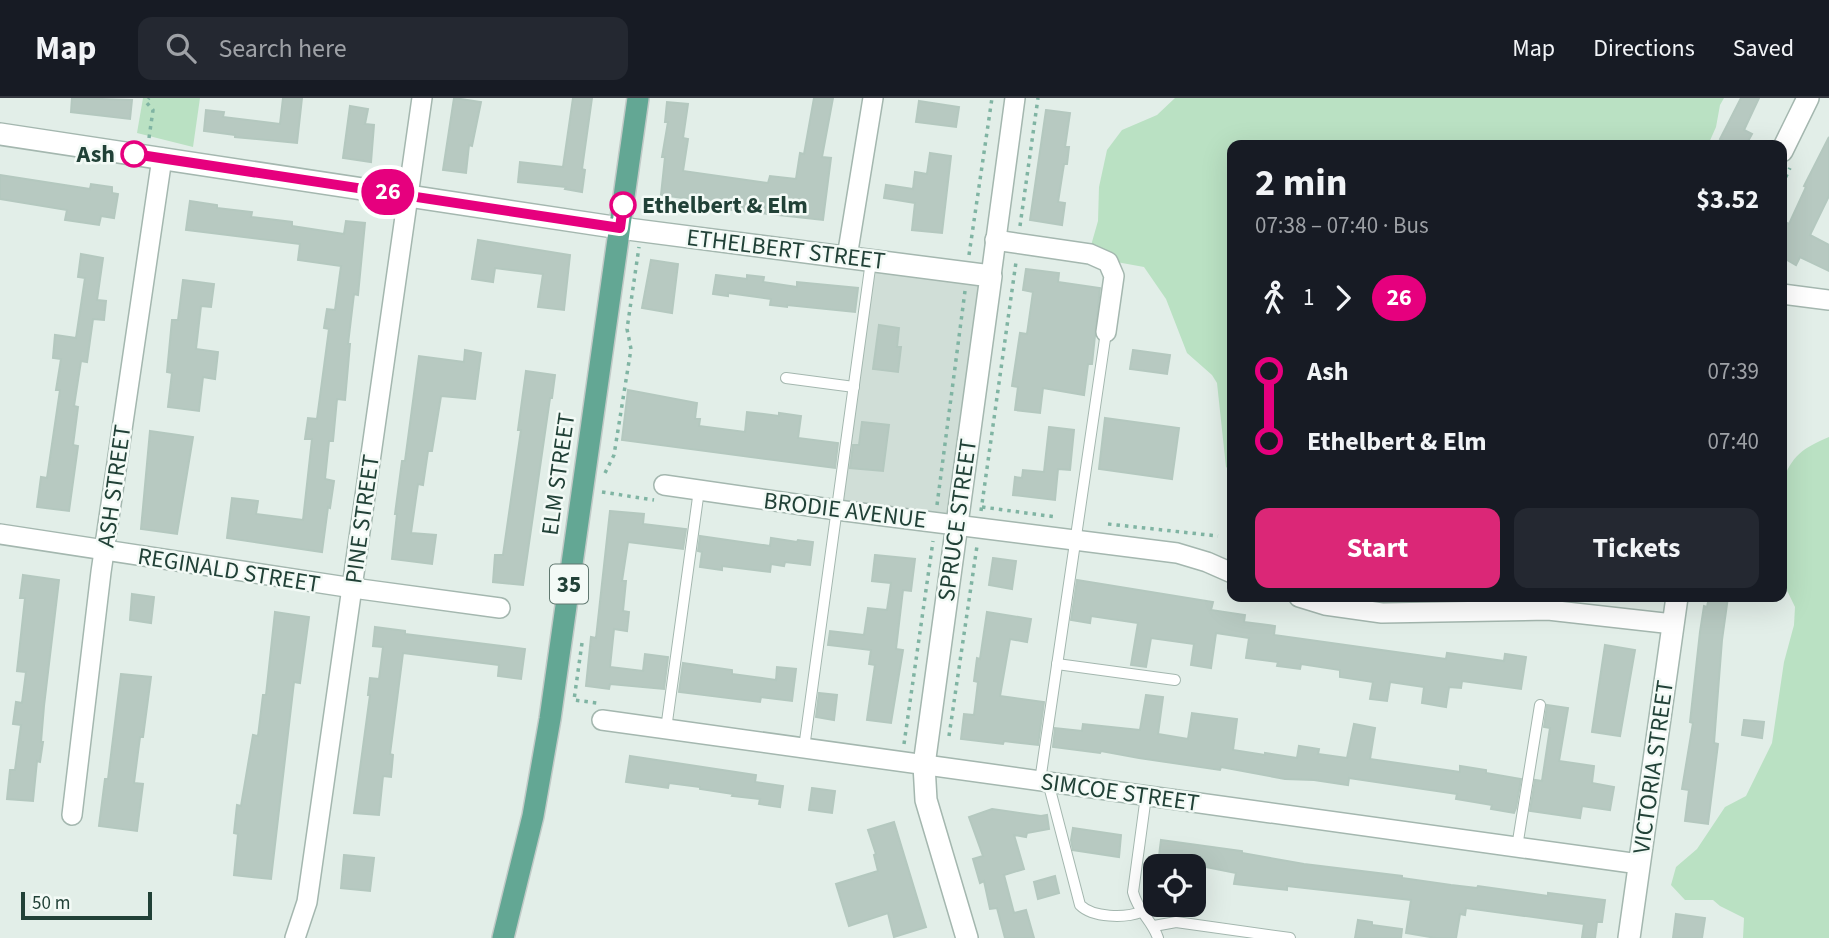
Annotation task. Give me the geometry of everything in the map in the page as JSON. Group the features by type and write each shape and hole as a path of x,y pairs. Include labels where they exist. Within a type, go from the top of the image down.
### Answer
{"main road":[{"name":"ELM STREET","path":"503,938 533,816 630,229 638,98"}],"street":[{"name":"PINE STREET","path":"295,938 307,902 422,98"},
{"path":"847,257 873,98"},
{"name":"SPRUCE STREET","path":"967,938 936,841 926,800 924,765 1015,98"},
{"path":"1787,140 1808,98"},
{"name":"ETHELBERT STREET","path":"0,134 630,229 991,276"},
{"name":"ASH STREET","path":"72,815 104,551 162,158"},
{"path":"995,240 1090,254 1108,262 1114,276 1106,332"},
{"path":"1787,295 1829,300"},
{"name":"BRODIE AVENUE","path":"664,485 956,525 1077,530 1177,553 1227,571"},
{"name":"REGINALD STREET","path":"0,534 500,608"},
{"path":"1313,602 1325,606 1382,613 1558,611 1673,624"},
{"name":"VICTORIA STREET","path":"1629,938 1676,602"},
{"name":"SIMCOE STREET","path":"601,712 666,729 1639,864"}],"lane":[{"path":"804,748 871,260"},
{"path":"1106,332 1057,664 1044,782 1080,905 1091,913 1126,916 1141,912"},
{"path":"786,378 854,387"},
{"path":"666,729 699,490"},
{"path":"1057,664 1175,680"},
{"path":"1517,848 1540,705"},
{"path":"1146,796 1133,892 1136,905 1154,926 1158,938"},
{"path":"1154,926 1176,922 1290,938"}],"path":[{"path":"149,98 146,102 153,110 149,139"},
{"path":"602,492 606,471 614,455 631,349 627,329 630,229"},
{"path":"982,507 1077,530 1217,536"},
{"path":"583,635 575,700 601,712"},
{"path":"892,744 904,745"}],"shaded area":[{"path":"873,262 989,277 955,523 839,509"}],"green space":[{"path":"143,98 200,98 193,147 137,133"},
{"path":"1175,98 1724,98 1710,140 1227,140 1227,468 1217,383 1212,375 1187,353 1166,299 1144,267 1111,261 1090,249 1098,221 1099,187 1107,150 1122,130 1157,115"},
{"path":"1829,437 1829,938 1743,938 1744,918 1713,900 1685,900 1671,885 1676,867 1697,849 1725,807 1746,796 1772,743 1795,607 1787,590 1787,472 1794,459 1812,445"}],"building":[{"path":"72,98 132,100 130,119 71,112"},
{"path":"283,98 302,98 297,143 204,131 206,110 224,112 223,117 280,124"},
{"path":"454,98 481,102 472,146 469,145 466,173 443,170"},
{"path":"573,98 592,98 582,169 585,170 582,192 565,189 566,187 518,182 520,162 563,167"},
{"path":"814,98 833,98 822,157 831,158 823,220 696,206 697,200 661,195 665,157 662,157 668,122 665,122 667,102 688,104 683,138 688,139 683,171 768,183 770,176 796,179 800,153 804,154"},
{"path":"1741,98 1759,98 1744,130 1752,134 1749,140 1720,139"},
{"path":"919,101 959,107 956,127 916,122"},
{"path":"350,106 368,109 365,124 374,125 371,162 343,158"},
{"path":"1046,110 1070,113 1065,147 1069,147 1067,164 1064,164 1058,202 1065,203 1062,225 1030,220"},
{"path":"1829,137 1829,196 1810,235 1829,245 1829,271 1800,257 1796,265 1787,260 1787,223 1789,224 1806,187 1804,186"},
{"path":"930,153 951,156 942,233 912,230 915,203 884,198 886,185 913,189 915,172 927,174"},
{"path":"0,175 90,189 91,184 112,187 112,193 118,194 114,218 101,216 99,225 65,220 67,210 0,199"},
{"path":"190,201 217,205 217,208 252,212 251,217 292,222 292,226 344,234 346,221 365,223 358,295 354,294 348,344 345,400 337,399 333,441 329,441 325,479 334,481 322,552 227,538 232,498 258,501 256,514 303,520 312,439 305,439 308,418 317,419 329,329 324,328 327,309 335,310 341,266 298,260 300,244 186,230"},
{"path":"478,240 570,255 564,310 538,307 543,274 495,268 493,282 472,279"},
{"path":"81,254 103,258 97,300 106,301 104,320 93,319 87,362 81,361 74,406 78,407 73,445 78,446 69,511 37,507 41,477 47,478 60,390 56,390 61,359 53,358 55,335 76,338 85,278 78,277"},
{"path":"651,260 678,264 672,313 642,308"},
{"path":"1026,269 1059,273 1058,282 1100,288 1092,364 1088,364 1084,395 1043,388 1040,413 1015,410 1018,387 1012,386 1020,333 1027,334 1033,292 1023,290"},
{"path":"716,275 747,279 747,275 764,277 763,282 797,287 797,282 858,288 855,312 770,305 771,299 728,293 728,296 713,294"},
{"path":"183,280 214,284 211,307 201,306 196,349 218,352 215,379 203,377 199,411 168,407 172,373 167,372 172,320 178,320"},
{"path":"879,325 899,328 897,347 901,347 898,372 873,369"},
{"path":"465,350 481,353 475,399 441,396 432,451 428,451 423,485 418,484 411,533 436,535 432,564 392,559 402,461 405,461 419,356 464,362"},
{"path":"1133,350 1170,355 1167,374 1130,369"},
{"path":"526,371 555,375 523,585 493,582 495,555 503,555 521,430 518,430"},
{"path":"628,390 697,403 695,419 700,419 699,426 745,432 747,412 801,416 798,438 838,443 835,468 622,440"},
{"path":"1105,418 1179,428 1172,479 1099,469"},
{"path":"862,422 889,425 883,471 850,468 853,445 859,445"},
{"path":"1049,427 1074,430 1070,470 1058,469 1055,500 1013,495 1015,477 1022,478 1023,470 1044,472"},
{"path":"150,431 193,437 177,534 141,529"},
{"path":"610,511 644,514 643,524 686,529 683,549 628,542 622,581 626,581 623,611 629,612 627,631 614,629 610,667 643,671 645,654 668,657 664,689 610,684 609,689 586,686 591,637 596,638"},
{"path":"700,536 770,546 771,538 813,542 810,565 785,562 784,566 771,564 770,572 722,566 722,570 700,567"},
{"path":"875,555 915,559 911,591 903,590 896,649 903,650 891,723 867,720 875,665 869,664 871,650 828,645 830,631 864,635 868,608 887,610 891,583 872,581"},
{"path":"993,558 1016,561 1012,589 989,585"},
{"path":"23,575 59,580 44,706 43,742 40,762 37,761 33,801 7,799 10,770 15,770 21,725 13,724 16,702 22,703 26,672 17,671 25,598 20,598"},
{"path":"1077,580 1213,602 1211,610 1245,615 1244,622 1275,626 1274,635 1446,659 1447,653 1504,661 1505,654 1526,657 1521,689 1462,681 1461,688 1449,687 1446,707 1422,703 1424,687 1390,682 1387,701 1370,699 1373,682 1340,677 1340,670 1301,664 1300,669 1277,666 1278,662 1246,658 1249,638 1216,633 1211,668 1191,665 1194,644 1151,638 1146,667 1131,665 1138,623 1091,616 1090,623 1071,620"},
{"path":"132,594 154,597 151,623 130,620"},
{"path":"1708,602 1727,602 1714,743 1718,744 1708,824 1685,821 1689,790 1682,789 1693,723 1690,722 1700,632 1704,606 1707,607"},
{"path":"275,612 309,617 300,683 294,682 271,879 234,875 238,834 234,833 237,805 241,806 253,735 258,736 263,695 266,695"},
{"path":"987,612 1031,619 1027,642 1010,639 1000,696 1044,702 1038,745 961,739 964,714 974,715 978,682 974,681"},
{"path":"375,627 405,631 405,634 525,649 521,679 498,676 499,665 403,653 390,754 393,755 391,777 383,776 379,815 354,813 370,678 379,679 383,647 373,646"},
{"path":"1605,645 1635,650 1620,736 1592,732"},
{"path":"683,663 776,680 777,667 796,669 792,701 761,697 760,702 679,692"},
{"path":"121,674 151,677 134,783 143,784 137,831 99,826 105,779 108,779"},
{"path":"819,693 837,695 834,720 816,717"},
{"path":"1146,695 1163,697 1158,734 1188,739 1192,713 1237,719 1233,750 1265,755 1297,758 1299,746 1319,749 1318,754 1347,758 1354,724 1375,728 1370,759 1460,772 1460,766 1521,779 1516,808 1514,813 1491,809 1492,805 1456,799 1457,794 1349,778 1348,785 1285,779 1221,767 1220,770 1101,751 1053,747 1055,728 1082,731 1083,724 1140,730"},
{"path":"1547,705 1568,708 1559,761 1594,766 1592,783 1614,787 1610,810 1582,806 1580,818 1530,811 1535,780 1542,781 1550,728 1544,727"},
{"path":"1744,720 1764,722 1762,738 1742,735"},
{"path":"630,756 756,775 755,782 783,786 780,807 759,804 760,799 732,796 733,794 700,787 669,783 668,788 626,782"},
{"path":"812,788 835,791 832,813 809,810"},
{"path":"992,809 1047,815 1049,829 1027,833 1026,837 1014,835 1024,869 1004,875 1014,913 1026,910 1034,938 1005,938 997,908 990,909 984,881 980,883 973,859 983,856 969,817"},
{"path":"894,822 926,927 894,937 888,913 849,926 836,884 878,871 868,830"},
{"path":"1073,828 1121,835 1119,857 1073,850"},
{"path":"1161,840 1451,885 1605,900 1602,922 1597,922 1595,938 1582,938 1584,924 1466,908 1465,915 1460,914 1456,938 1436,938 1406,933 1411,900 1287,886 1287,890 1234,884 1236,873 1206,867 1206,854 1159,854"},
{"path":"344,855 374,858 370,891 341,888"},
{"path":"1055,876 1059,893 1038,899 1034,882"},
{"path":"1676,914 1705,918 1702,938 1673,938"},
{"path":"1358,920 1402,929 1401,938 1355,938"}],"bus line":[{"name":"26","path":"134,154 620,228 623,205"}],"place":[{"name":"Ash","path":"134,154"},
{"name":"Ethelbert & Elm","path":"623,205"}]}
